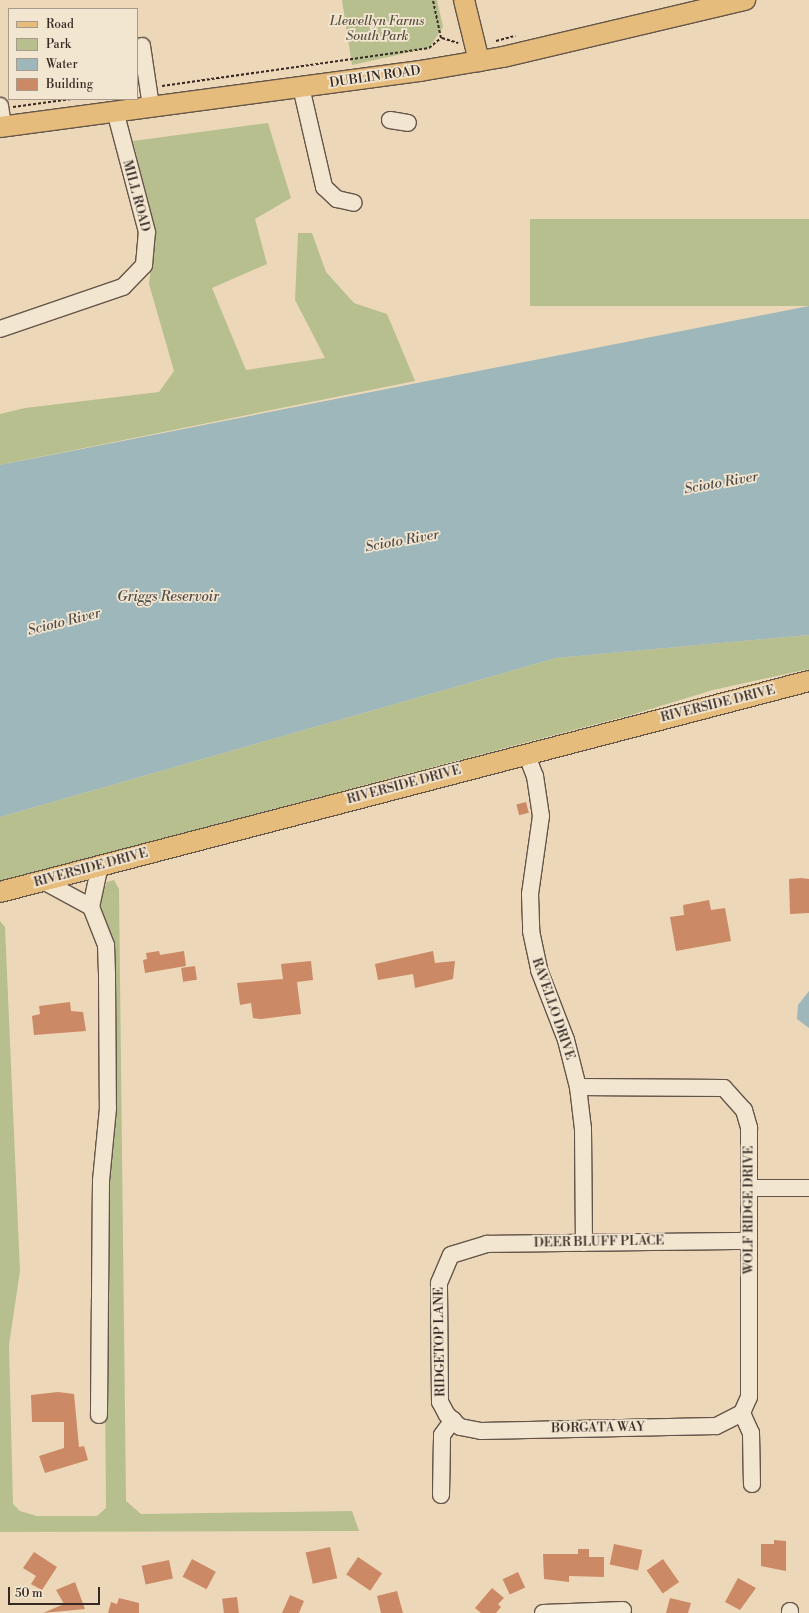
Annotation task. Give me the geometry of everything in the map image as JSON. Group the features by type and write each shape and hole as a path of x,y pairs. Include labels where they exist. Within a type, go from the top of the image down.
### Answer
{"main road":[{"path":"464,0 477,53"},
{"name":"DUBLIN ROAD","path":"1,117 114,111 149,97 301,87 745,0"},
{"name":"RIVERSIDE DRIVE","path":"0,892 526,753 809,681"}],"street":[{"path":"142,46 149,97"},
{"path":"301,87 324,187 337,198 354,203"},
{"name":"MILL ROAD","path":"0,329 123,287 144,265 147,232 114,111"},
{"path":"390,120 408,123"},
{"name":"RAVELLO DRIVE","path":"526,753 535,776 541,816 530,894 534,953 566,1040 578,1087 583,1129 584,1243"},
{"path":"99,1415 101,1181 108,1108 107,977 106,945 91,907 100,865"},
{"path":"43,880 91,907"},
{"name":"WOLF RIDGE DRIVE","path":"578,1087 724,1088 744,1110 749,1128 749,1397 742,1413"},
{"path":"749,1188 809,1188"},
{"name":"DEER BLUFF PLACE","path":"451,1255 487,1244 749,1240"},
{"name":"RIDGETOP LANE","path":"451,1255 438,1283 440,1402 453,1420"},
{"path":"742,1413 751,1433 752,1484"},
{"name":"BORGATA WAY","path":"453,1420 460,1427 481,1431 716,1426 742,1413"},
{"path":"441,1495 442,1435 453,1420"},
{"path":"543,1613 623,1610"}],"path":[{"path":"433,0 441,38"},
{"path":"441,38 477,53 520,35"},
{"path":"149,97 429,48 441,38"},
{"path":"1,117 68,100"}],"green space":[{"name":"Llewellyn Farms South Park","path":"342,0 437,0 443,27 429,48 352,65"},
{"path":"268,123 291,198 255,219 267,264 212,288 246,370 325,358 295,300 298,233 312,233 326,272 354,303 387,314 415,381 0,465 0,414 25,408 159,392 174,371 149,284 155,232 133,141"},
{"path":"530,219 809,219 809,306 530,306"},
{"path":"809,635 809,669 713,690 631,715 0,881 0,817 556,658"},
{"path":"114,880 119,889 126,1501 141,1514 352,1511 359,1531 0,1532 0,921 5,927 20,1271 9,1345 13,1504 20,1511 37,1516 97,1516 106,1508 101,898 107,882"}],"water":[{"name":"Griggs Reservoir","path":"809,306 809,635 556,658 0,817 0,465"},
{"path":"809,991 809,1028 797,1019 798,1005"}],"building":[{"path":"526,802 529,813 519,815 516,805"},
{"path":"789,879 809,879 809,913 790,914"},
{"path":"709,900 711,910 725,908 731,941 676,951 670,917 684,915 683,905"},
{"path":"159,951 160,955 184,951 186,966 145,973 143,960 147,959 146,953"},
{"path":"433,951 435,963 455,961 453,979 415,988 413,974 378,980 375,964"},
{"path":"311,961 313,980 297,982 301,1014 261,1019 253,1018 251,1003 240,1005 237,983 283,979 281,964"},
{"path":"195,966 197,980 183,982 181,968"},
{"path":"70,1002 71,1011 83,1012 86,1031 34,1035 32,1016 40,1014 39,1006"},
{"path":"58,1392 74,1394 79,1447 84,1446 88,1460 45,1473 39,1456 64,1448 64,1422 32,1422 31,1395"},
{"path":"774,1540 786,1541 786,1571 761,1566 761,1544 774,1544"},
{"path":"614,1544 642,1550 638,1571 610,1565"},
{"path":"330,1547 337,1578 313,1584 306,1553"},
{"path":"578,1549 589,1549 589,1557 604,1557 604,1577 569,1576 569,1582 544,1579 543,1554 578,1554"},
{"path":"34,1552 57,1567 42,1590 31,1584 36,1576 23,1568"},
{"path":"358,1557 382,1573 370,1591 346,1574"},
{"path":"192,1559 216,1572 206,1589 183,1577"},
{"path":"663,1559 679,1582 663,1593 647,1570"},
{"path":"169,1560 173,1579 146,1584 142,1566"},
{"path":"518,1572 525,1587 510,1595 503,1579"},
{"path":"738,1578 756,1588 740,1610 725,1602"},
{"path":"75,1582 85,1609 43,1613 64,1604 56,1590"},
{"path":"492,1588 504,1598 498,1604 501,1607 496,1613 481,1613 475,1608"},
{"path":"397,1591 403,1613 381,1613 377,1596"},
{"path":"290,1595 304,1601 299,1613 282,1613"},
{"path":"237,1597 239,1613 224,1613 222,1599"},
{"path":"119,1598 139,1603 139,1613 108,1613 111,1602 117,1604"},
{"path":"670,1598 691,1603 688,1613 666,1613"}],"water label":[{"name":"Scioto River","path":"721,483"},
{"name":"Scioto River","path":"402,541"},
{"name":"Scioto River","path":"64,622"}]}
